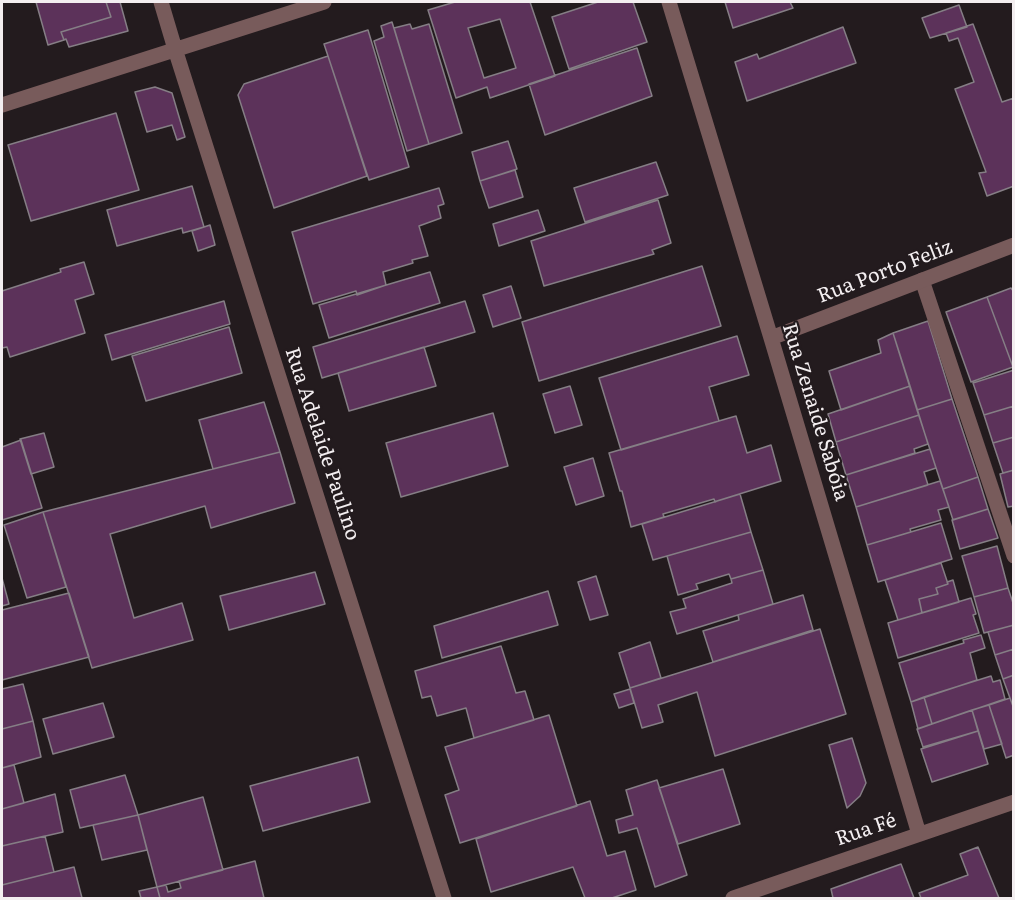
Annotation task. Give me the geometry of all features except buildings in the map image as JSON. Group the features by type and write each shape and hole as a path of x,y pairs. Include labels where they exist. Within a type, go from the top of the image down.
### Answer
{"street":[{"name":"Rua Adelaide Paulino","path":"161,2 444,898"},
{"path":"2,105 324,2"},
{"name":"Rua Zenaide Sabóia","path":"669,2 919,834"},
{"name":"Rua Porto Feliz","path":"771,338 1014,245"},
{"path":"922,280 1014,555"},
{"name":"Rua Fé","path":"733,898 1014,802"}]}
